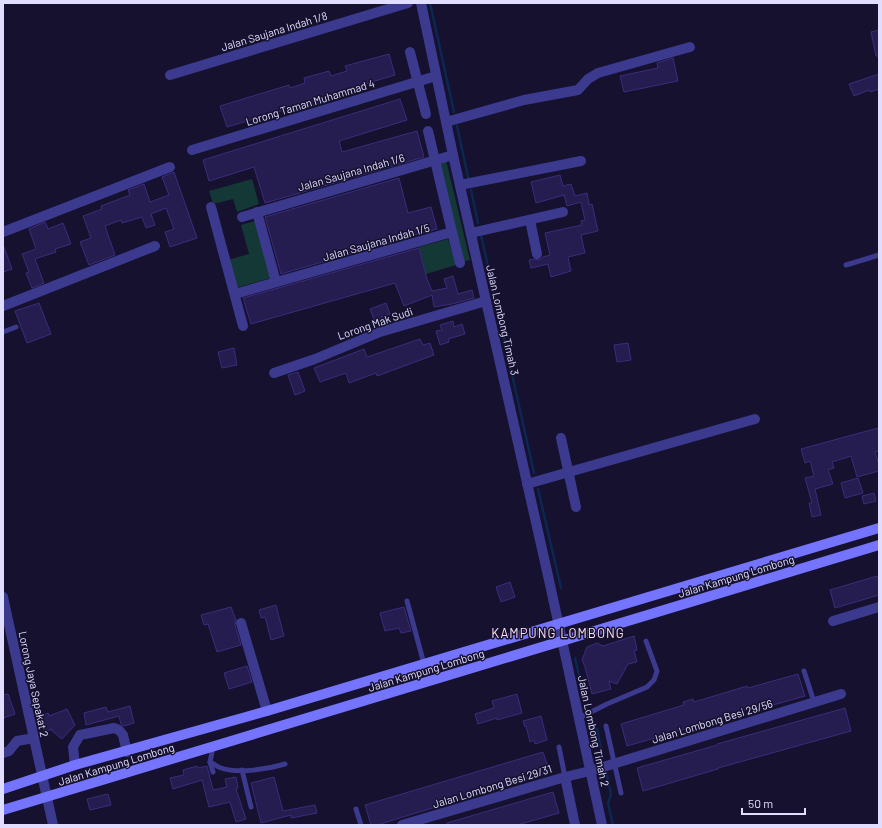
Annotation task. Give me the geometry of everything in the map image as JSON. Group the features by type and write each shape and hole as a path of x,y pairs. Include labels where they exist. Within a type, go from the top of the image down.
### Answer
{"street":[{"name":"Jalan Saujana Indah 1/8","path":"170,75 408,3"},
{"name":"Jalan Lombong Timah 3","path":"422,3 453,155 562,642"},
{"path":"446,122 524,100 578,90 588,79 598,73 690,47"},
{"path":"410,52 426,114"},
{"name":"Lorong Taman Muhammad 4","path":"192,150 436,76"},
{"path":"428,131 460,263"},
{"name":"Jalan Saujana Indah 1/6","path":"242,217 453,155"},
{"path":"460,185 581,161"},
{"path":"3,232 170,167"},
{"path":"211,207 243,326"},
{"path":"257,212 276,282"},
{"path":"471,233 563,212"},
{"path":"530,220 537,254"},
{"name":"Jalan Saujana Indah 1/5","path":"235,294 452,232"},
{"path":"3,306 155,246"},
{"name":"Lorong Mak Sudi","path":"274,373 315,359 380,332 486,301"},
{"path":"527,484 755,419"},
{"path":"561,438 576,507"},
{"name":"Jalan Kampung Lombong","path":"3,789 75,766 267,711 879,528"},
{"name":"Jalan Kampung Lombong","path":"3,810 879,545"},
{"name":"Lorong Jaya Sepakat 2","path":"3,597 52,825"},
{"path":"833,621 879,607"},
{"path":"242,623 267,711"},
{"name":"Jalan Lombong Timah 2","path":"562,642 602,825"},
{"name":"Jalan Lombong Besi 29/56","path":"590,771 841,694"},
{"path":"75,766 73,746 80,735 114,728 119,730 123,735 127,752"},
{"path":"3,753 9,751 17,741 34,738"},
{"name":"Jalan Lombong Besi 29/31","path":"402,825 590,771"},
{"path":"565,777 575,825"}],"lane":[{"path":"846,265 879,255"},
{"path":"3,332 16,327"},
{"path":"407,601 424,664"},
{"path":"579,718 647,687 654,680 656,671 646,641"},
{"path":"804,671 814,702"},
{"path":"606,726 621,793"},
{"path":"213,747 210,762 213,772"},
{"path":"559,747 565,777"},
{"path":"210,762 222,768 242,770 268,769 285,764"},
{"path":"242,770 251,807"},
{"path":"356,809 361,825"}],"green space":[{"path":"446,160 470,260 462,262 439,162"},
{"path":"252,179 259,204 237,212 233,199 213,204 209,191"},
{"path":"255,221 271,278 236,288 228,260 249,254 241,225"},
{"path":"448,239 456,265 426,274 419,247"}],"building":[{"path":"879,30 879,56 876,56 871,32"},
{"path":"389,54 395,75 345,90 347,95 316,105 302,108 301,105 227,127 220,106 289,85 290,88 305,83 304,78 329,71 331,76 347,71 345,66"},
{"path":"673,58 678,81 624,92 620,76 658,68 657,63"},
{"path":"879,74 879,89 870,92 869,90 854,96 849,84"},
{"path":"400,99 407,120 339,141 342,152 417,131 424,157 265,203 254,167 209,181 203,160"},
{"path":"174,172 197,238 170,247 165,232 174,229 166,208 151,214 155,225 146,228 142,217 122,223 121,220 105,226 115,255 89,265 80,242 91,238 83,216 102,209 101,206 130,195 128,190 144,184 150,202 169,195 162,177"},
{"path":"560,175 563,186 571,184 575,196 587,193 589,205 592,204 598,231 581,235 585,253 568,257 571,271 551,277 548,264 531,268 529,260 539,260 550,255 545,233 582,225 581,221 585,220 581,202 567,206 564,195 536,203 531,182"},
{"path":"399,178 408,213 431,207 437,229 281,274 265,217"},
{"path":"45,222 48,229 63,223 71,244 55,249 56,252 35,259 44,283 32,288 26,273 29,272 22,254 36,249 29,229"},
{"path":"4,247 12,269 3,272 3,248"},
{"path":"419,248 427,279 432,291 447,288 444,279 453,276 458,294 472,290 474,298 434,307 432,295 404,306 395,283 251,324 243,298"},
{"path":"39,303 51,334 27,343 15,311"},
{"path":"386,303 390,314 382,317 383,322 376,325 370,309"},
{"path":"453,321 454,327 462,324 465,334 448,339 449,342 440,345 436,331 442,330 440,325"},
{"path":"420,339 423,345 430,343 434,355 377,376 376,373 349,383 346,373 320,382 314,368 364,349 367,357"},
{"path":"628,343 631,360 617,362 614,345"},
{"path":"234,348 237,365 222,368 218,352"},
{"path":"298,372 305,391 295,395 288,375"},
{"path":"878,428 879,451 875,452 879,465 879,471 857,477 851,456 832,462 834,468 828,470 833,484 815,489 821,515 812,517 809,503 812,503 805,478 814,476 810,461 805,463 801,449"},
{"path":"858,478 863,493 845,498 841,483"},
{"path":"874,493 876,501 864,504 862,496"},
{"path":"877,576 879,581 879,595 835,608 830,590"},
{"path":"510,582 515,597 501,602 496,587"},
{"path":"276,605 284,636 271,640 265,617 261,618 259,610"},
{"path":"231,607 236,620 235,625 241,645 217,652 208,624 204,625 201,615"},
{"path":"404,607 411,631 401,633 399,628 385,631 380,613"},
{"path":"634,636 637,650 634,651 637,662 628,664 617,684 609,681 611,689 592,694 582,660 587,647 597,643 603,646"},
{"path":"247,666 252,682 229,689 224,673"},
{"path":"798,674 805,696 759,709 758,707 727,715 727,717 627,746 621,724 684,705 683,702 693,699 694,702 747,686 748,688"},
{"path":"8,694 15,714 3,718 3,695"},
{"path":"517,694 522,713 497,720 497,718 478,724 475,714 494,708 492,701"},
{"path":"130,706 134,723 124,726 121,724 119,716 86,725 84,713 106,707 108,712"},
{"path":"845,708 851,731 718,768 643,791 637,768"},
{"path":"67,709 75,725 62,739 52,731 52,729 44,732 41,716 48,713 49,716"},
{"path":"541,716 547,740 535,744 534,740 530,742 526,726 525,727 523,721"},
{"path":"543,752 550,772 377,825 371,825 365,805"},
{"path":"197,766 198,768 207,766 213,790 227,787 225,779 236,777 238,788 236,789 246,819 236,822 230,802 209,807 202,780 173,789 170,778 184,775 183,770"},
{"path":"274,777 283,811 315,805 317,813 291,818 291,815 261,823 251,783"},
{"path":"553,792 559,813 517,825 447,825 447,823"},
{"path":"108,794 111,805 90,810 87,799"}],"waterway":[{"path":"430,3 454,112"},
{"path":"457,126 468,177"},
{"path":"471,190 478,223"},
{"path":"481,235 534,473"},
{"path":"538,489 561,588"},
{"path":"575,658 585,701"},
{"path":"588,721 589,725 597,729 603,758"},
{"path":"606,771 611,794 608,803 613,825"}],"district":[{"name":"KAMPUNG LOMBONG","path":"558,633"}]}
